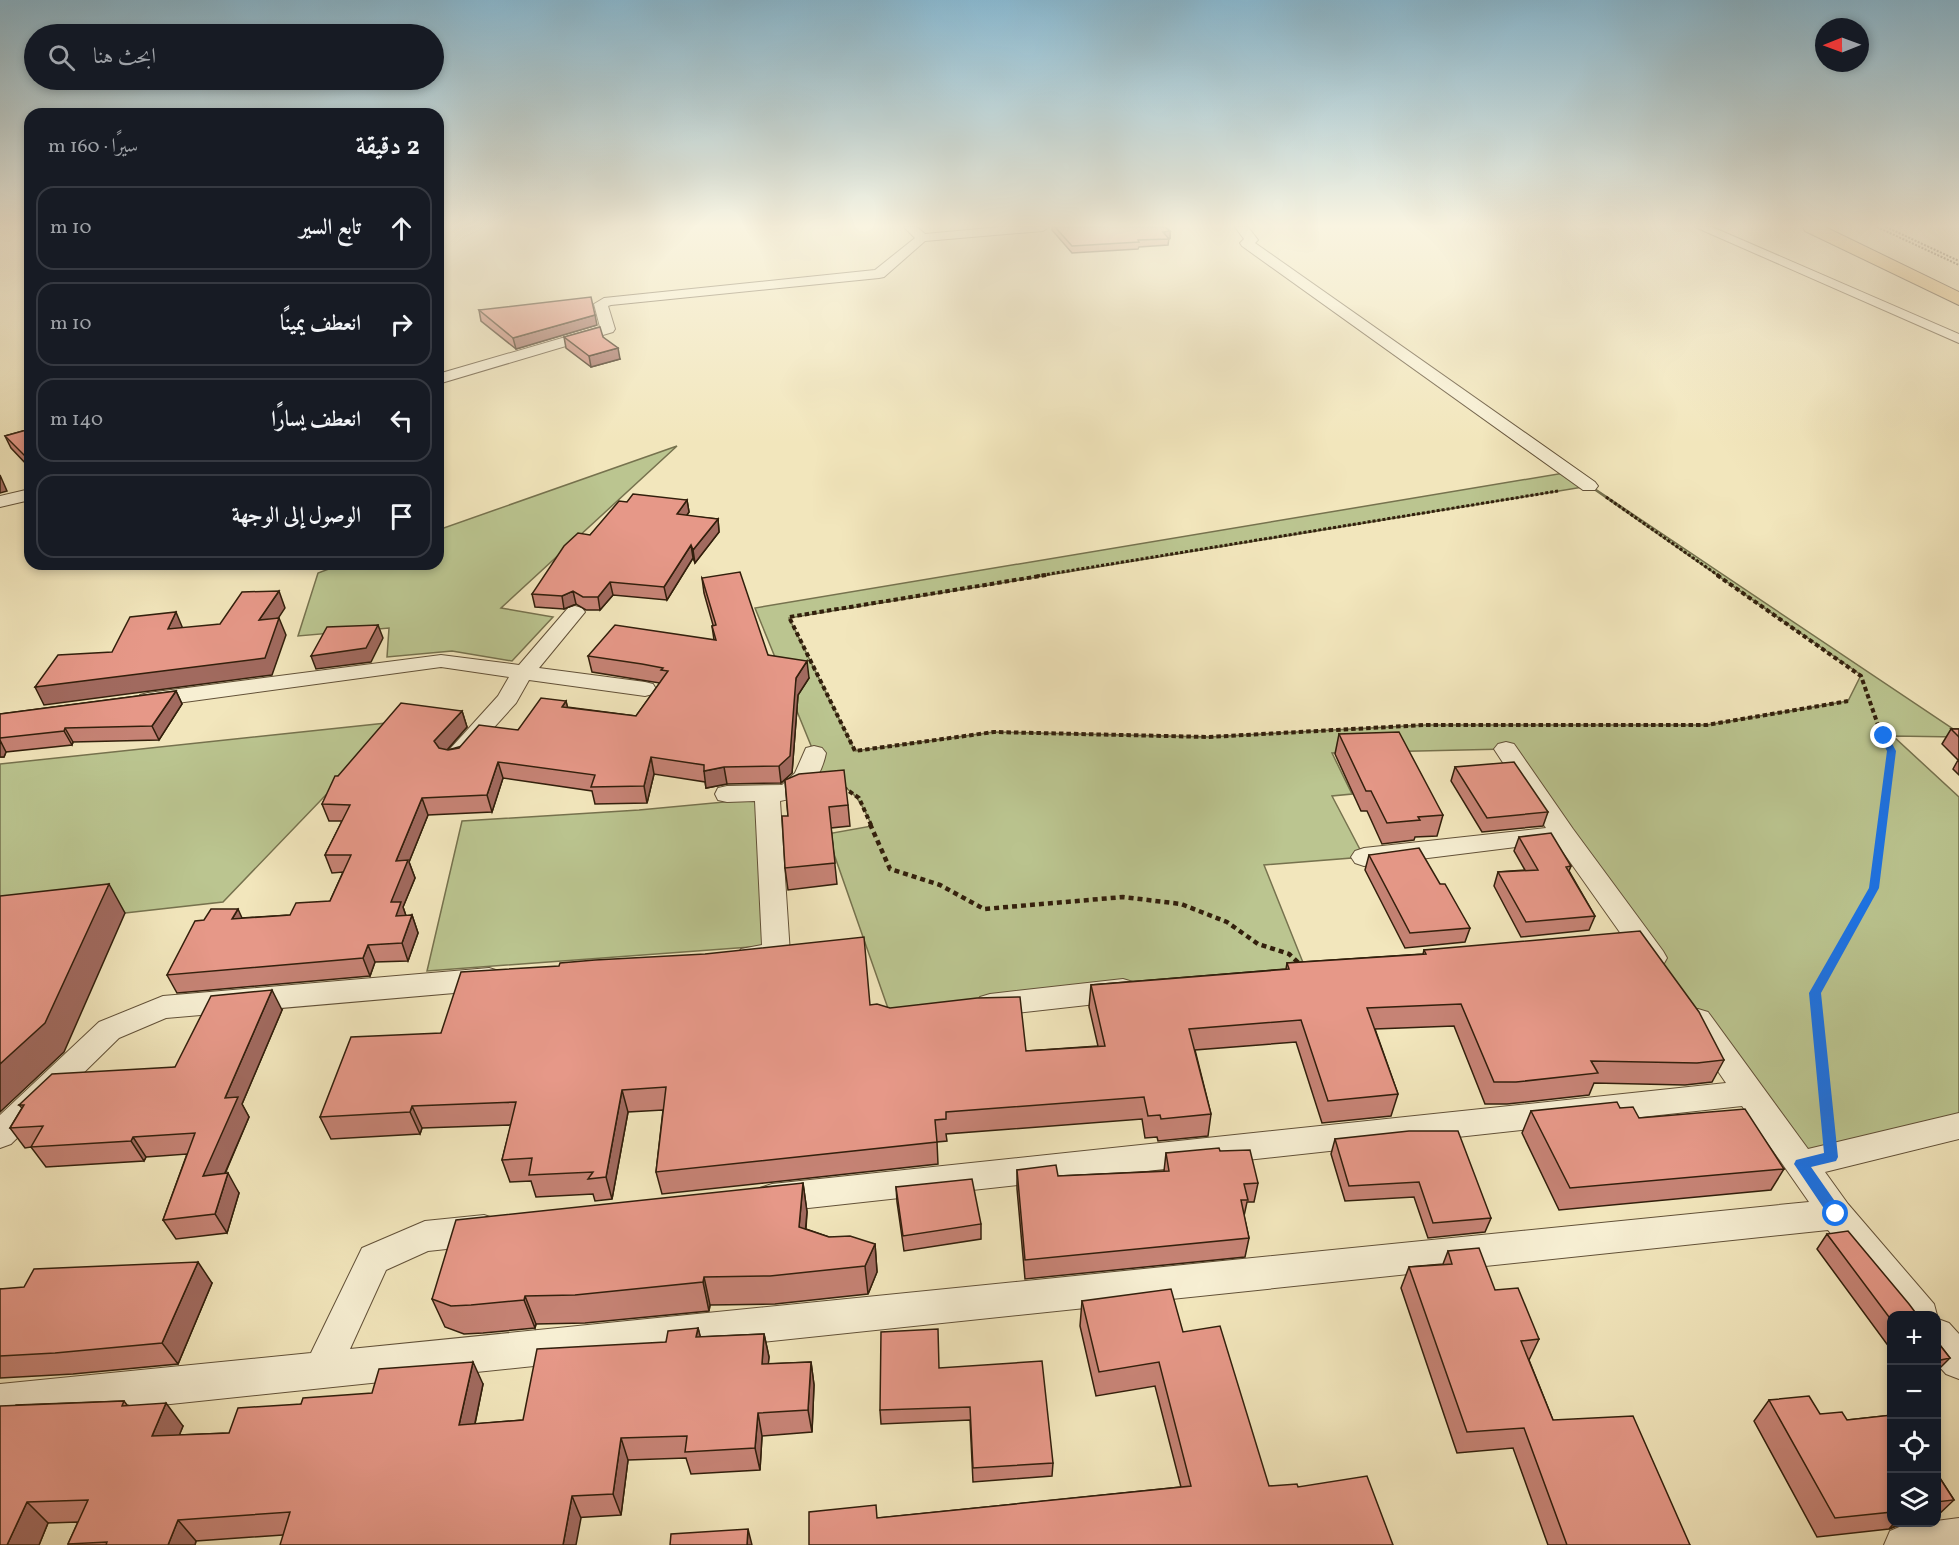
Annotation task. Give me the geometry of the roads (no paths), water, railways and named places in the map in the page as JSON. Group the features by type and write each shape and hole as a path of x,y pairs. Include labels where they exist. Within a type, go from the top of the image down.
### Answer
{"street":[{"path":"444,377 608,329 601,304 628,299"},
{"path":"1325,299 1589,486"},
{"path":"1867,299 1959,339"},
{"path":"0,502 24,496"},
{"path":"454,758 508,698 514,683 575,612"},
{"path":"128,703 441,661 645,689"},
{"path":"1506,749 1564,835 1750,1093 1816,1160 1836,1214 1917,1311"},
{"path":"727,794 788,792 805,777 812,766 814,753"},
{"path":"729,958 776,954 766,793"},
{"path":"1364,857 1564,835"},
{"path":"1603,942 1638,938"},
{"path":"0,1136 109,1030 163,1007 516,976"},
{"path":"962,1009 1152,987"},
{"path":"739,1202 1750,1093"},
{"path":"1816,1160 1959,1126"},
{"path":"0,1403 1836,1214"},
{"path":"322,1370 374,1259 425,1236 518,1226"},
{"path":"1941,1341 1959,1361"},
{"path":"1904,1545 1959,1538"}]}
